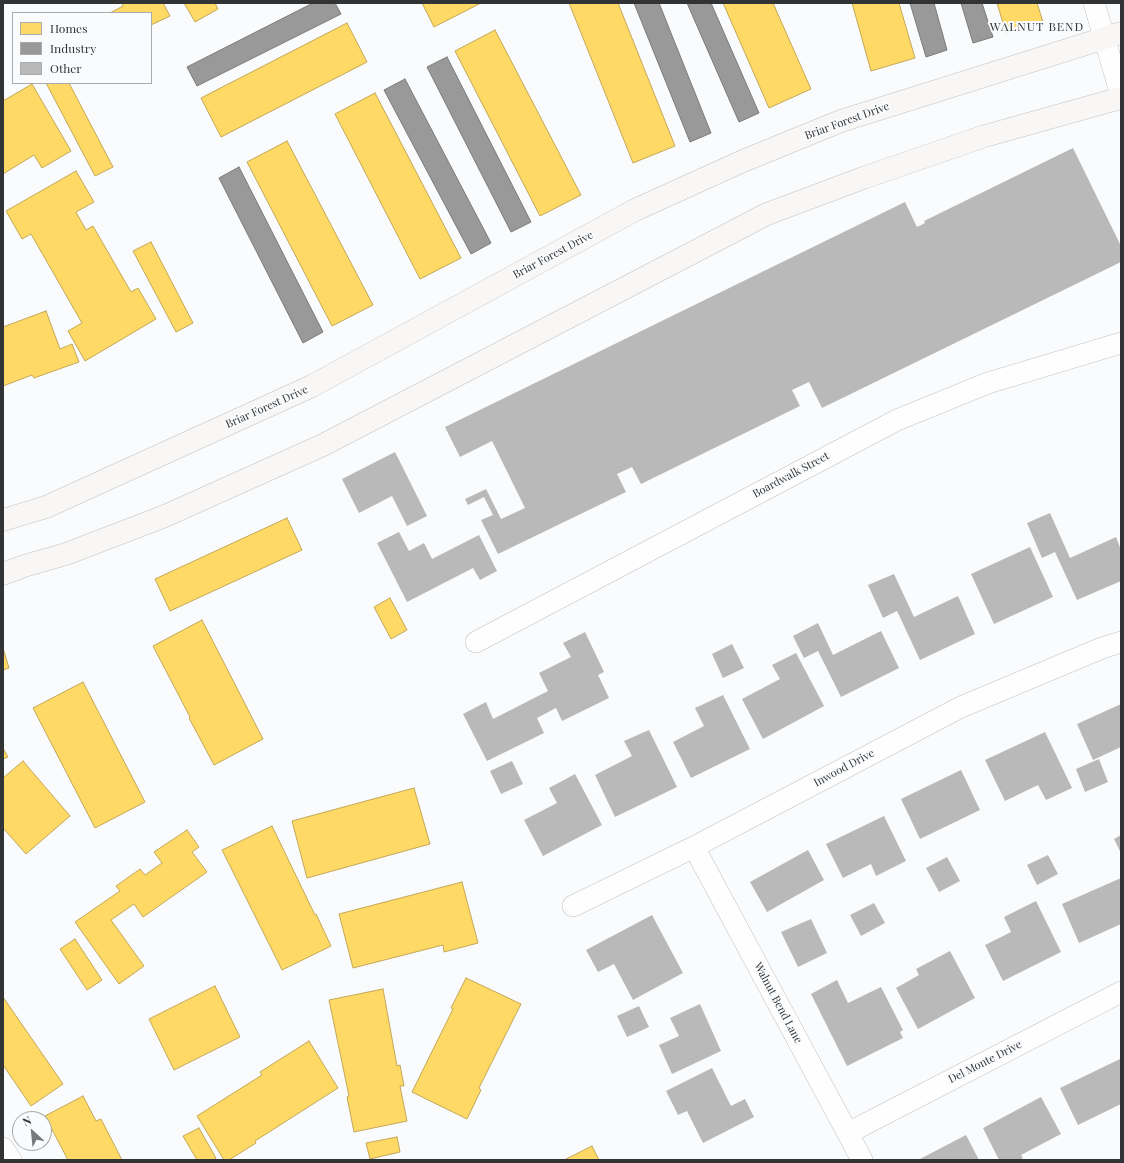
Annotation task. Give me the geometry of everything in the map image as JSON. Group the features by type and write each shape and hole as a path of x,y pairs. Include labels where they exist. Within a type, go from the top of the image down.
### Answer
{"main road":[{"name":"Briar Forest Drive","path":"3,520 46,507 312,386 635,210 743,161 841,121 1113,36"},
{"path":"3,574 24,566 66,554 165,516 323,445 766,214 863,178 986,136 1121,97"}],"street":[{"path":"1094,3 1113,36 1121,97"},
{"name":"Boardwalk Street","path":"476,642 896,420 988,383 1121,343"},
{"name":"Inwood Drive","path":"573,906 694,847 961,707 1102,648 1121,642"},
{"name":"Walnut Bend Lane","path":"694,847 862,1160"},
{"name":"Del Monte Drive","path":"848,1133 1121,992"},
{"path":"3,1148 11,1160"}],"building: Homes":[{"path":"122,3 163,3 170,16 152,25 152,12 112,12 123,6"},
{"path":"184,3 215,3 218,9 195,22"},
{"path":"422,3 481,3 434,27"},
{"path":"569,3 618,3 675,146 633,163"},
{"path":"723,3 773,3 811,89 769,108"},
{"path":"852,3 899,3 915,58 871,71"},
{"path":"997,3 1037,3 1043,22 1006,33"},
{"path":"347,23 367,62 221,137 201,98"},
{"path":"495,30 581,195 540,216 455,51"},
{"path":"32,84 71,151 42,168 34,155 3,174 3,101"},
{"path":"47,84 70,84 113,167 95,176"},
{"path":"375,93 461,258 420,279 335,114"},
{"path":"287,141 373,305 332,326 247,162"},
{"path":"76,171 94,202 76,212 86,230 93,226 131,292 138,288 156,319 85,361 68,331 82,323 31,234 22,239 6,211"},
{"path":"151,242 193,323 176,332 133,251"},
{"path":"46,311 60,349 72,344 79,362 34,378 32,375 3,386 3,327"},
{"path":"287,518 302,550 170,611 155,579"},
{"path":"390,598 407,630 391,639 374,607"},
{"path":"202,620 263,739 214,765 153,646"},
{"path":"3,648 9,668 3,670"},
{"path":"83,682 145,802 95,828 33,708"},
{"path":"3,748 8,757 3,759"},
{"path":"23,761 70,816 26,854 3,828 3,778"},
{"path":"414,788 430,844 307,878 292,821"},
{"path":"272,826 331,946 282,970 222,850"},
{"path":"187,830 199,847 192,852 207,872 143,917 134,904 111,920 144,966 119,984 75,922 120,891 116,886 140,869 145,875 162,863 154,852"},
{"path":"462,882 478,943 444,952 443,945 353,968 339,914"},
{"path":"75,939 102,980 87,990 60,949"},
{"path":"466,978 521,1004 479,1088 481,1090 467,1119 412,1092 453,1009 451,1008"},
{"path":"215,986 240,1037 174,1070 149,1019"},
{"path":"383,989 397,1066 400,1065 404,1086 400,1086 407,1121 354,1132 347,1097 349,1096 329,1000"},
{"path":"3,997 63,1084 31,1106 3,1065"},
{"path":"309,1041 338,1088 255,1141 256,1143 229,1160 224,1160 197,1116 262,1075 260,1072"},
{"path":"83,1096 96,1121 101,1119 122,1160 68,1160 52,1129 52,1112"},
{"path":"199,1128 216,1158 213,1160 197,1160 183,1136"},
{"path":"397,1137 400,1152 370,1159 366,1143"},
{"path":"592,1146 599,1160 564,1160"}],"building: Industry":[{"path":"313,3 335,3 341,14 197,86 187,67"},
{"path":"634,3 659,3 711,133 690,142"},
{"path":"687,3 711,3 759,113 739,122"},
{"path":"910,3 934,3 947,50 926,57"},
{"path":"961,3 982,3 993,37 973,43"},
{"path":"447,57 531,222 511,232 427,67"},
{"path":"405,79 491,243 471,254 384,90"},
{"path":"239,167 323,332 303,343 219,178"}],"building: Other":[{"path":"1073,148 1121,246 1121,262 822,408 809,382 792,390 800,406 641,484 632,467 617,474 626,492 498,554 481,520 493,515 484,497 468,505 465,499 486,489 501,519 525,508 492,441 460,457 445,427 905,202 917,227 925,223 924,221"},
{"path":"395,452 427,516 407,526 392,496 359,513 342,479"},
{"path":"1050,513 1070,558 1116,537 1121,550 1121,581 1077,600 1055,552 1042,558 1027,523"},
{"path":"399,532 409,551 424,543 432,559 479,535 497,571 480,580 473,568 407,602 377,543"},
{"path":"1030,547 1053,597 994,624 971,574"},
{"path":"894,574 914,617 958,596 975,634 920,660 897,611 883,618 868,585"},
{"path":"818,623 833,655 881,631 899,668 841,697 818,651 804,658 793,636"},
{"path":"585,632 604,672 598,675 609,698 562,721 556,708 537,718 544,733 487,761 463,714 486,702 493,719 548,691 539,673 571,657 563,643"},
{"path":"732,644 744,668 723,678 712,654"},
{"path":"796,653 824,706 763,739 742,699 780,679 772,665"},
{"path":"723,695 750,749 691,778 673,742 704,726 695,708"},
{"path":"1121,704 1121,747 1093,760 1077,724"},
{"path":"649,730 677,787 615,817 595,775 632,756 624,741"},
{"path":"1045,732 1072,788 1046,800 1038,785 1005,801 985,760"},
{"path":"1099,759 1108,782 1085,792 1076,769"},
{"path":"512,761 523,784 501,794 490,771"},
{"path":"961,770 980,810 920,839 901,799"},
{"path":"575,774 602,825 543,856 524,820 557,803 549,788"},
{"path":"884,816 906,861 876,876 871,864 843,878 826,844"},
{"path":"1121,835 1121,853 1114,839"},
{"path":"808,850 824,880 767,912 750,882"},
{"path":"1048,855 1058,874 1037,885 1027,865"},
{"path":"947,857 960,881 939,892 926,868"},
{"path":"1121,878 1121,924 1079,943 1062,904"},
{"path":"1036,901 1061,952 1003,981 985,945 1011,932 1004,917"},
{"path":"874,903 885,923 861,936 850,915"},
{"path":"652,915 683,973 633,1000 614,964 598,972 586,950"},
{"path":"811,919 827,953 798,967 781,932"},
{"path":"950,951 975,998 918,1029 896,988 919,975 916,969"},
{"path":"837,980 848,1003 881,987 903,1030 900,1032 903,1038 847,1066 811,994"},
{"path":"700,1004 721,1051 672,1074 659,1045 679,1036 670,1018"},
{"path":"639,1006 649,1027 627,1037 617,1016"},
{"path":"1120,1059 1121,1104 1078,1125 1060,1088"},
{"path":"712,1068 731,1106 745,1099 754,1117 703,1143 687,1111 678,1115 666,1091"},
{"path":"1041,1097 1061,1134 1021,1155 1023,1158 1019,1160 999,1160 983,1128"},
{"path":"966,1135 979,1160 918,1160"}],"district":[{"name":"WALNUT BEND","path":"1037,27"}]}
